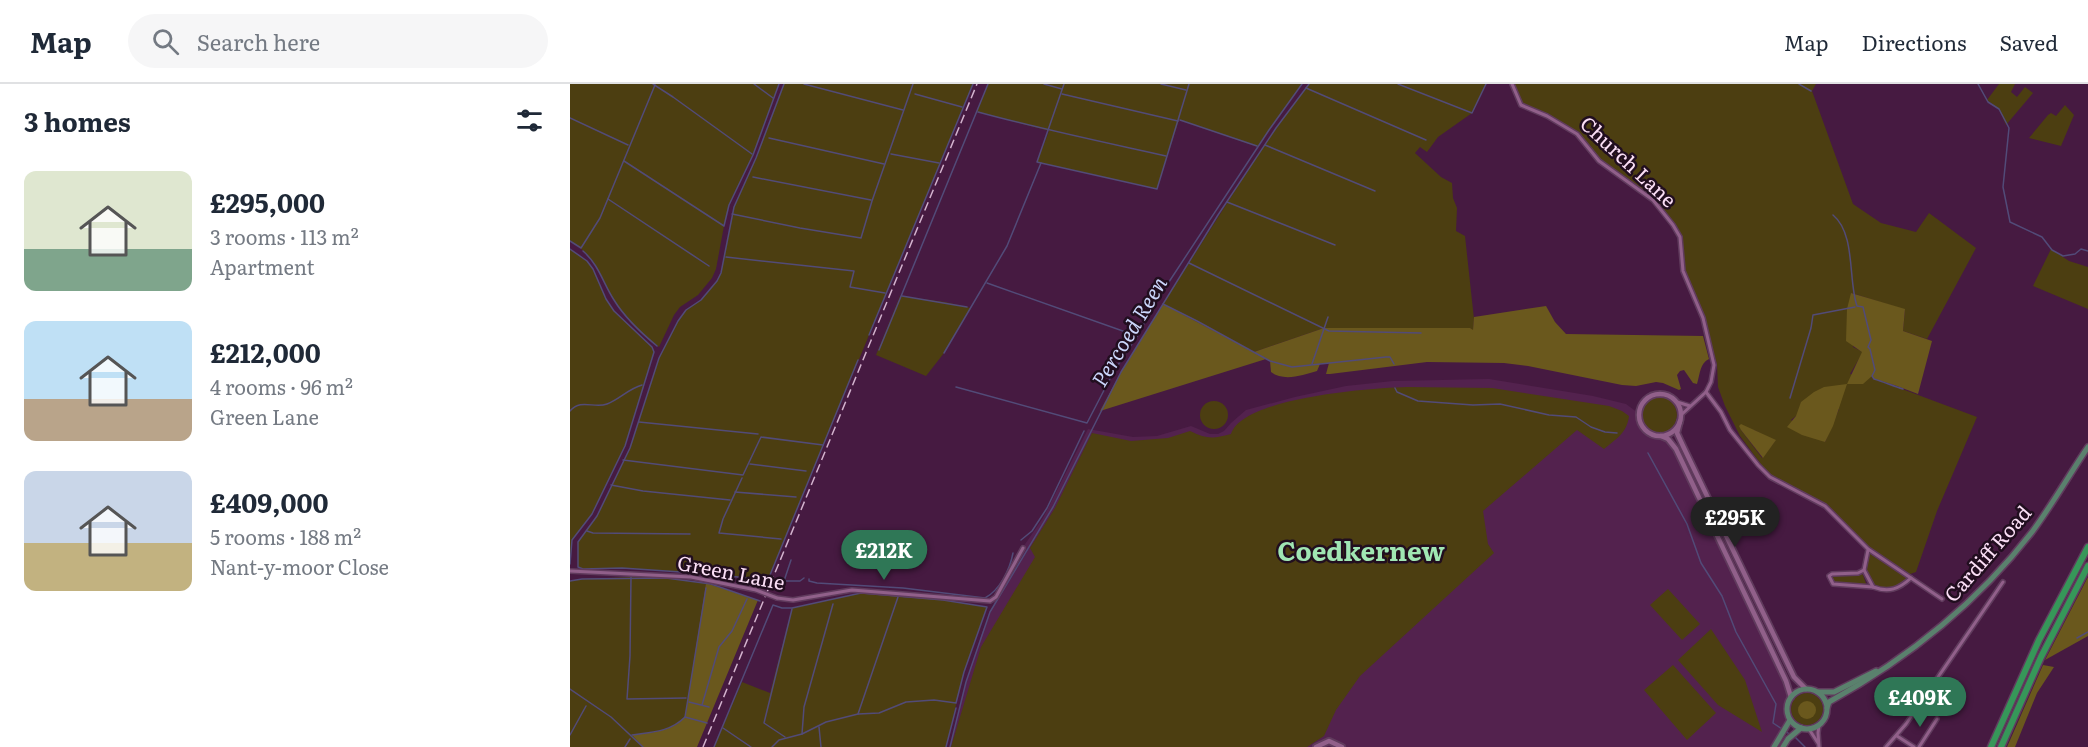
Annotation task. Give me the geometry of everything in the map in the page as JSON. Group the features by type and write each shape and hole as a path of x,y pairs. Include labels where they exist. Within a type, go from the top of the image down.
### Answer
{"highway":[{"path":"1991,747 2031,656 2088,547"},
{"path":"2001,747 2040,659 2088,566"}],"main road":[{"name":"Cardiff Road","path":"1827,708 1829,702 1862,684 1927,638 1982,590 2032,531 2088,447"},
{"name":"Cardiff Road","path":"1817,692 1834,692 1891,664"},
{"path":"1806,689 1822,696 1827,708 1819,725 1809,729 1801,728 1790,720 1787,707 1791,697 1806,689"},
{"path":"1774,747 1790,720"},
{"path":"1782,747 1801,728"}],"street":[{"name":"Church Lane","path":"1512,84 1521,105 1547,116 1577,134 1599,161 1653,200 1673,225 1680,237 1683,271 1703,318 1714,365 1711,382 1706,392"},
{"path":"1681,415 1706,392 1721,412 1730,430 1758,465 1782,484 1825,506 1868,549 1942,599"},
{"path":"1690,406 1657,393 1650,396 1640,406 1639,421 1649,433 1668,439 1676,449 1786,681 1791,697"},
{"path":"1677,402 1681,415 1677,433 1794,676 1806,689"},
{"path":"1661,436 1672,432 1680,422"},
{"name":"Green Lane","path":"570,571 691,577 793,600 852,590 986,602 993,600 1023,548"},
{"path":"1868,549 1864,570 1873,587"},
{"path":"1864,570 1858,573 1832,574 1829,576 1830,581 1833,584 1895,590 1911,578"},
{"path":"1886,747 1897,736 2003,582"},
{"path":"1919,747 1937,719"},
{"path":"1819,725 1819,746"},
{"path":"1809,729 1819,746"},
{"path":"1897,736 1914,747"},
{"path":"1316,747 1329,741 1342,747"}],"shaded area":[{"path":"570,84 779,84 753,155 729,205 716,269 712,278 698,295 680,307 659,347 628,320 587,254 570,241"},
{"path":"784,84 973,84 766,584 761,579 622,568 583,569 578,567 578,542 597,516 630,448 659,358 686,310 701,300 721,273 734,207 756,158"},
{"path":"988,84 1302,84 1258,147 1179,120 1157,189 1037,162 1049,131 977,112"},
{"path":"1309,84 1486,84 1472,113 1438,137 1427,152 1420,147 1415,153 1441,177 1452,183 1453,198 1457,208 1456,231 1465,236 1474,319 1473,331 1470,328 1324,328 1254,352 1163,304 1264,145"},
{"path":"1512,84 1816,84 1812,91 1853,204 1881,223 1916,232 1929,213 1976,248 1927,339 1903,331 1905,310 1852,293 1853,347 1863,352 1850,374 1868,378 1872,376 1977,417 1937,511 1916,572 1910,574 1865,544 1827,504 1773,477 1763,467 1740,436 1725,406 1718,387 1717,364 1703,318 1683,271 1680,237 1673,225 1653,200 1599,161 1577,134 1547,116 1521,105","holes":["1839,409 1825,442 1791,420 1796,416","1741,430 1754,430 1775,441 1762,458"]},
{"path":"1999,84 2015,84 2011,92 2017,97 2025,87 2033,93 2006,125 1999,109 1987,100"},
{"path":"2065,105 2074,115 2061,146 2029,138 2048,115 2051,113 2056,116"},
{"path":"570,249 587,261 614,311 652,347 654,352 625,446 592,514 572,540 570,564"},
{"path":"2051,249 2069,261 2088,267 2088,309 2033,286"},
{"path":"1851,293 1905,309 1903,331 1932,341 1918,394 1874,379 1872,376 1863,384 1847,384 1862,352 1846,341 1847,309"},
{"path":"900,296 971,308 944,353 926,376 876,355"},
{"path":"1163,304 1254,352 1324,328 1470,328 1473,330 1474,317 1546,306 1555,322 1566,334 1703,336 1709,359 1702,366 1697,384 1693,383 1684,370 1680,371 1677,375 1681,389 1679,390 1663,383 1622,385 1504,363 1427,362 1326,374 1329,363 1320,364 1317,371 1300,376 1282,377 1271,372 1270,361 1266,359 1100,411"},
{"path":"1489,379 1593,396 1626,404 1638,413 1639,421 1644,429 1672,443 1699,494 1791,697 1787,707 1790,720 1774,747 950,747 966,682 994,605 993,600 1019,553 1043,518 1088,429 1133,437 1157,436 1191,426 1210,434 1218,434 1246,410 1346,386 1393,381"},
{"path":"1847,384 1833,426 1825,442 1802,435 1787,427 1796,416 1801,402 1814,392 1824,387"},
{"path":"1407,387 1492,388 1609,406 1629,416 1628,422 1617,439 1604,449 1577,430 1483,511 1488,544 1494,553 1360,676 1336,710 1324,736 1307,747 951,747 981,647 1035,557 1030,548 1055,508 1092,433 1131,441 1168,438 1190,431 1205,437 1219,437 1231,434 1241,421 1259,411 1283,403 1339,393"},
{"path":"1659,397 1672,402 1677,415 1672,428 1659,433 1646,428 1641,415 1646,402"},
{"path":"1214,401 1224,405 1228,415 1224,425 1214,429 1204,425 1200,415 1204,405"},
{"path":"1741,424 1776,440 1763,458 1741,430 1739,426"},
{"path":"1869,553 1907,578 1906,581 1889,589 1870,582 1865,566"},
{"path":"1861,573 1867,586 1833,583 1831,577 1835,575 1852,576"},
{"path":"631,577 706,583 685,717 668,728 633,735 643,747 570,747 570,581"},
{"path":"2088,577 2088,636 2045,660"},
{"path":"706,583 758,600 697,747 643,747 632,735 674,726 685,717"},
{"path":"1668,589 1700,624 1682,640 1650,605"},
{"path":"861,593 943,600 987,607 964,672 946,747 714,747 742,682 770,693 792,608"},
{"path":"1711,629 1745,680 1762,732 1718,705 1678,660"},
{"path":"1673,665 1716,713 1687,740 1644,690"},
{"path":"2043,665 2054,667 2037,693 2015,747 2007,747"},
{"path":"1807,693 1818,698 1823,709 1818,720 1807,725 1796,720 1791,709 1796,698"},
{"path":"1803,701 1811,701 1816,706 1814,717 1803,719 1798,714 1798,706"}],"waterway":[{"path":"653,84 752,154"},
{"path":"754,84 773,98"},
{"path":"624,161 724,226 729,205 753,155 779,84"},
{"path":"766,584 761,579 681,572 622,568 583,569 578,567 578,542 597,516 630,448 659,358 678,321 686,310 701,300 721,273 734,207 756,158 784,84"},
{"path":"804,84 903,110"},
{"path":"732,214 861,238 913,84"},
{"path":"869,335 973,84"},
{"path":"879,350 988,84"},
{"path":"1044,84 1062,89"},
{"path":"944,353 1007,246 1041,163 1037,162 1064,84"},
{"path":"1161,84 1186,90"},
{"path":"1041,163 1157,189 1189,84"},
{"path":"956,387 1087,423 1114,371 1159,297 1302,84"},
{"name":"Percoed Reen","path":"950,747 966,682 990,612 1053,507 1121,372 1218,215 1276,128 1309,84"},
{"path":"1398,84 1472,113 1486,84"},
{"path":"1799,84 1811,91"},
{"path":"1978,84 1988,102 1999,109 2009,128 2003,187 2010,222 2042,237 2052,250 2063,256 2075,254 2081,249 2088,251"},
{"path":"570,241 581,248 600,218 655,85"},
{"path":"1306,88 1426,140"},
{"path":"915,94 962,107"},
{"path":"1062,94 1178,121"},
{"path":"978,112 1166,156"},
{"path":"570,118 628,145"},
{"path":"1180,120 1257,146"},
{"path":"769,138 884,164"},
{"path":"1265,145 1375,191"},
{"path":"891,154 939,163"},
{"path":"753,177 871,200"},
{"path":"608,199 709,266"},
{"path":"1227,202 1335,245"},
{"path":"1833,215 1845,234 1854,296 1857,306 1863,307 1871,340 1868,347 1875,370 1872,376 1874,379 1903,389"},
{"path":"570,249 587,261 614,311 652,347 654,352 625,446 592,514 572,540 570,564"},
{"path":"583,251 597,268 623,313 657,346"},
{"path":"726,257 854,271 850,287 885,293"},
{"path":"1189,263 1329,331 1421,333"},
{"path":"987,283 1137,336"},
{"path":"902,296 967,307"},
{"path":"1163,304 1270,361 1292,367 1386,357 1390,357 1394,364"},
{"path":"1790,398 1813,315 1855,307"},
{"path":"1312,364 1328,317"},
{"path":"770,575 858,360"},
{"path":"570,411 583,404 607,404 642,385"},
{"path":"1395,388 1397,392 1418,401 1473,405 1500,404 1549,415 1576,417 1591,427 1617,433"},
{"path":"639,422 758,434"},
{"path":"1021,540 1032,531 1047,508 1084,431"},
{"path":"623,460 743,475 761,437 823,445"},
{"path":"1648,453 1687,524 1701,563 1722,596 1736,632 1776,704 1773,723 1791,735"},
{"path":"750,464 806,471"},
{"path":"742,478 719,533 781,539"},
{"path":"611,485 643,491 730,500"},
{"path":"735,492 796,497"},
{"path":"587,531 593,533 690,534"},
{"path":"809,579 817,583 903,588 985,598 1004,578 1013,553"},
{"path":"791,560 784,581 800,581 804,578"},
{"path":"631,577 627,699 686,698"},
{"path":"570,581 666,578 711,584 760,601"},
{"path":"632,735 673,726 685,717 706,588"},
{"path":"714,747 773,605 792,608 861,593 943,600 987,607 964,672 956,703 934,700 906,702 879,713 858,714 826,722 802,734 779,740 772,747"},
{"path":"858,714 898,597"},
{"path":"702,705 719,647 732,631 747,599"},
{"path":"802,734 804,707 833,604"},
{"path":"785,737 764,723 792,609"},
{"path":"2077,638 2088,632"},
{"path":"570,689 611,717 643,747"},
{"path":"689,702 709,707"},
{"path":"570,735 586,706"},
{"name":"Percoed Reen","path":"946,747 956,708"},
{"path":"685,717 707,723"},
{"path":"819,727 821,747"},
{"path":"723,728 751,747"},
{"path":"1795,737 1805,747"},
{"path":"625,747 630,739"}],"railway":[{"path":"703,747 977,84"}],"district":[{"name":"Coedkernew","path":"1361,552"}]}
